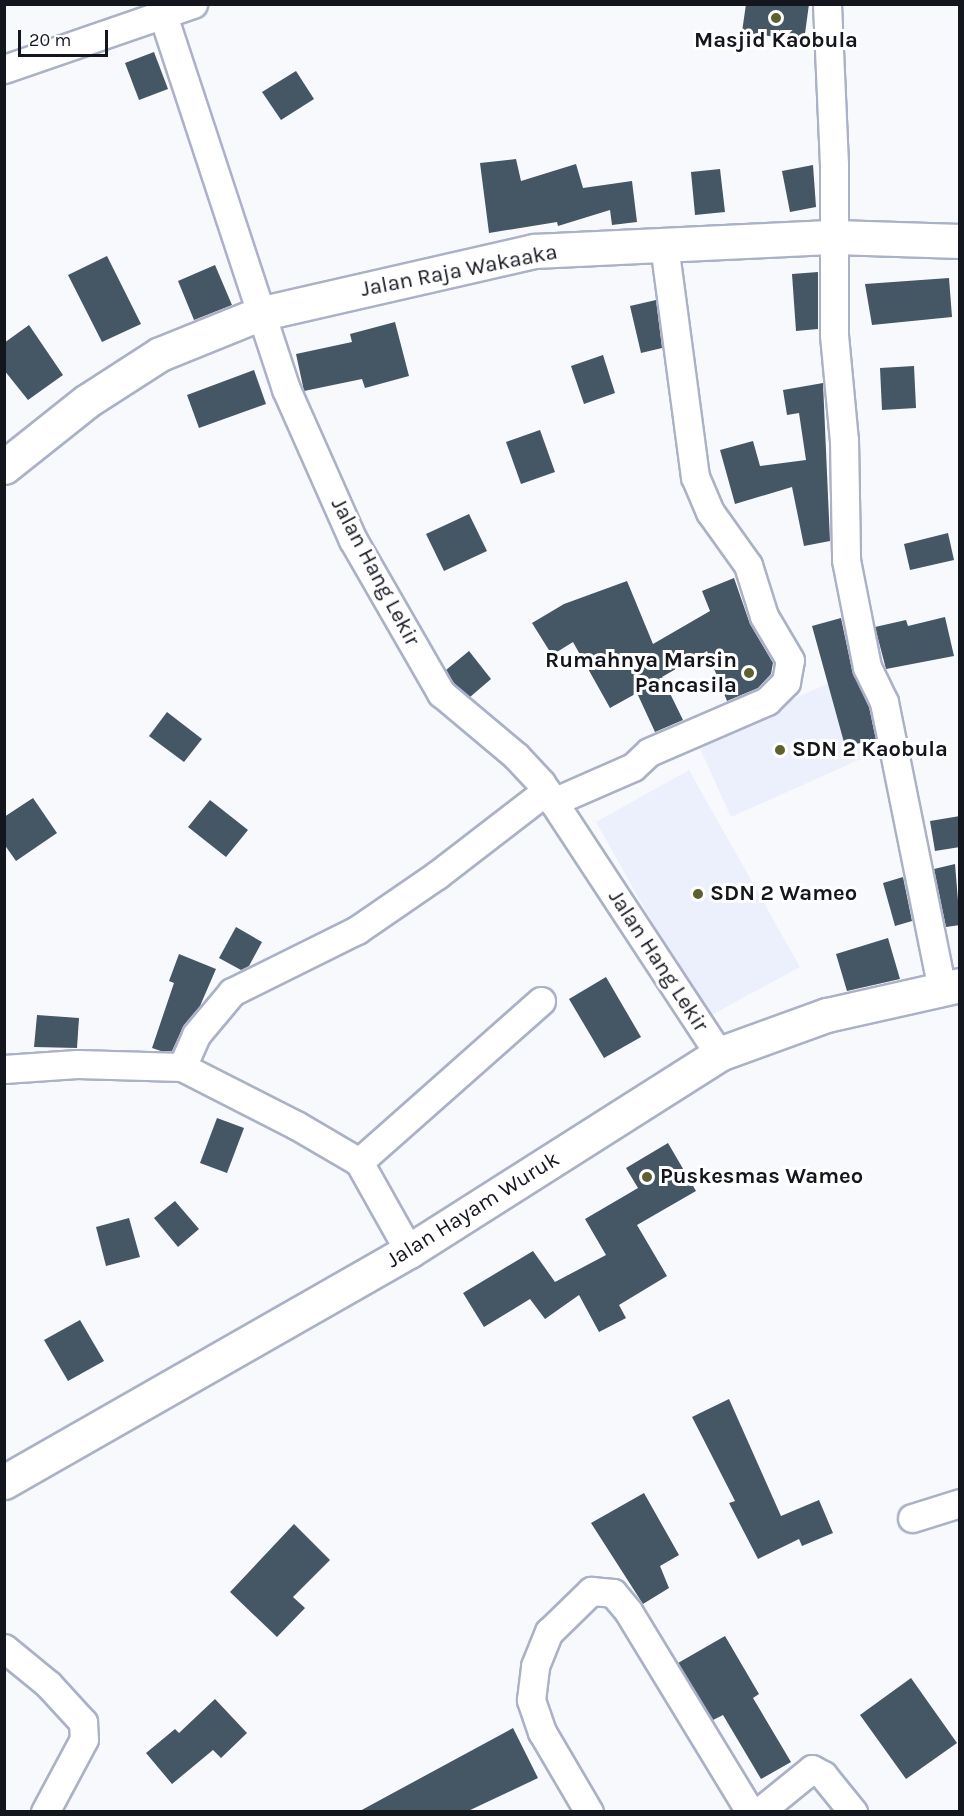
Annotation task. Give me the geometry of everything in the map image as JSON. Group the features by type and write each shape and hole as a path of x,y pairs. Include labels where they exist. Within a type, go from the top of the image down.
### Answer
{"street":[{"path":"4,69 193,4"},
{"path":"827,4 835,237 834,335 844,440 846,560 867,667 884,702 951,987"},
{"name":"Jalan Hang Lekir","path":"163,15 259,314 286,389 353,540 441,693 516,756 549,797 719,1054"},
{"name":"Jalan Raja Wakaaka","path":"5,465 87,401 160,354 259,314 534,251 835,237 960,241"},
{"path":"182,1067 196,1035 232,992 357,930 549,797 633,767 649,752 768,701 786,682 790,660 764,616 748,565 710,512 695,477 664,244"},
{"name":"Jalan Hayam Wuruk","path":"4,1482 409,1251 719,1054 827,1015 951,987"},
{"path":"359,1162 540,1001"},
{"path":"4,1069 77,1064 182,1067 296,1125 359,1162 409,1251"},
{"path":"912,1518 960,1503"},
{"path":"589,1812 542,1732 531,1700 536,1666 549,1632 591,1591 613,1593 628,1611 750,1812"},
{"path":"4,1648 48,1684 83,1722 84,1739 45,1812"},
{"path":"759,1812 812,1769 823,1775 853,1812"}],"shaded area":[{"name":"SDN 2 Kaobula","path":"829,683 863,758 731,817 697,742"},
{"name":"SDN 2 Wameo","path":"689,770 800,967 706,1018 596,822"}],"building":[{"name":"Masjid Kaobula","path":"746,4 809,4 804,41 742,32"},
{"path":"154,52 168,89 139,100 125,63"},
{"path":"296,71 314,99 281,120 262,92"},
{"path":"516,159 521,181 576,164 583,188 632,181 637,222 612,225 610,210 558,226 557,222 489,233 480,163"},
{"path":"813,165 816,207 790,212 782,171"},
{"path":"720,169 725,212 695,215 691,172"},
{"path":"107,256 141,324 102,342 68,275"},
{"path":"215,265 232,305 194,320 178,281"},
{"path":"818,272 818,329 796,331 792,274"},
{"path":"949,278 952,317 872,325 865,284"},
{"path":"656,300 662,348 641,353 630,306"},
{"path":"395,322 409,376 365,388 362,379 304,391 296,354 352,342 350,334"},
{"path":"29,325 63,375 28,400 4,370 4,343"},
{"path":"603,355 615,393 584,404 571,366"},
{"path":"914,366 916,408 882,410 880,368"},
{"path":"254,370 266,404 199,428 187,395"},
{"path":"823,383 830,541 804,546 792,487 735,504 720,450 753,441 760,466 806,460 799,413 787,415 783,390"},
{"path":"540,430 555,472 521,484 506,442"},
{"path":"469,514 487,551 444,571 426,534"},
{"path":"948,533 954,560 910,570 904,544"},
{"path":"734,578 750,624 773,663 771,674 758,688 727,701 707,651 662,677 683,720 655,732 637,693 610,708 573,642 552,655 532,623 564,604 627,581 653,644 710,611 702,591"},
{"path":"945,617 954,656 886,669 875,627 906,620 908,626"},
{"path":"841,618 852,670 869,707 876,740 845,746 812,626"},
{"path":"469,651 491,679 470,697 453,683 446,670"},
{"path":"167,712 202,739 184,762 149,736"},
{"path":"33,798 57,833 16,861 4,844 4,817"},
{"path":"210,800 248,830 226,857 188,827"},
{"path":"960,816 960,847 935,851 930,821"},
{"path":"955,864 960,925 946,927 934,869"},
{"path":"903,877 912,921 895,926 883,883"},
{"path":"236,927 262,942 249,966 241,970 219,958"},
{"path":"888,938 900,979 847,991 836,954"},
{"path":"179,954 216,969 200,1006 184,1025 172,1051 161,1051 152,1048 174,983 169,981"},
{"path":"606,977 641,1037 604,1058 569,999"},
{"path":"37,1015 79,1018 77,1048 34,1047"},
{"path":"217,1118 244,1128 227,1173 200,1163"},
{"path":"668,1143 696,1191 637,1225 667,1276 619,1305 626,1318 599,1332 579,1295 545,1319 530,1299 484,1327 463,1293 533,1251 555,1282 606,1255 585,1219 638,1188 626,1168"},
{"path":"175,1201 199,1229 178,1247 154,1218"},
{"path":"129,1218 140,1257 106,1266 96,1227"},
{"path":"80,1320 104,1361 68,1381 44,1340"},
{"path":"729,1399 781,1516 819,1500 833,1533 802,1546 799,1539 758,1559 729,1503 735,1501 692,1417"},
{"path":"644,1493 679,1555 660,1566 669,1588 643,1604 591,1523"},
{"path":"294,1524 330,1560 293,1597 305,1608 277,1637 230,1592"},
{"path":"725,1636 759,1694 753,1698 791,1762 761,1779 723,1715 713,1720 678,1663"},
{"path":"911,1678 957,1743 906,1779 860,1715"},
{"path":"215,1699 247,1733 221,1758 213,1750 172,1784 146,1753 175,1729 179,1733"},
{"path":"513,1728 538,1778 466,1812 358,1812"}],"place":[{"name":"Masjid Kaobula","path":"776,18"},
{"name":"Rumahnya Marsin Pancasila","path":"749,673"},
{"name":"SDN 2 Kaobula","path":"780,750"},
{"name":"SDN 2 Wameo","path":"698,894"},
{"name":"Puskesmas Wameo","path":"647,1177"}]}
